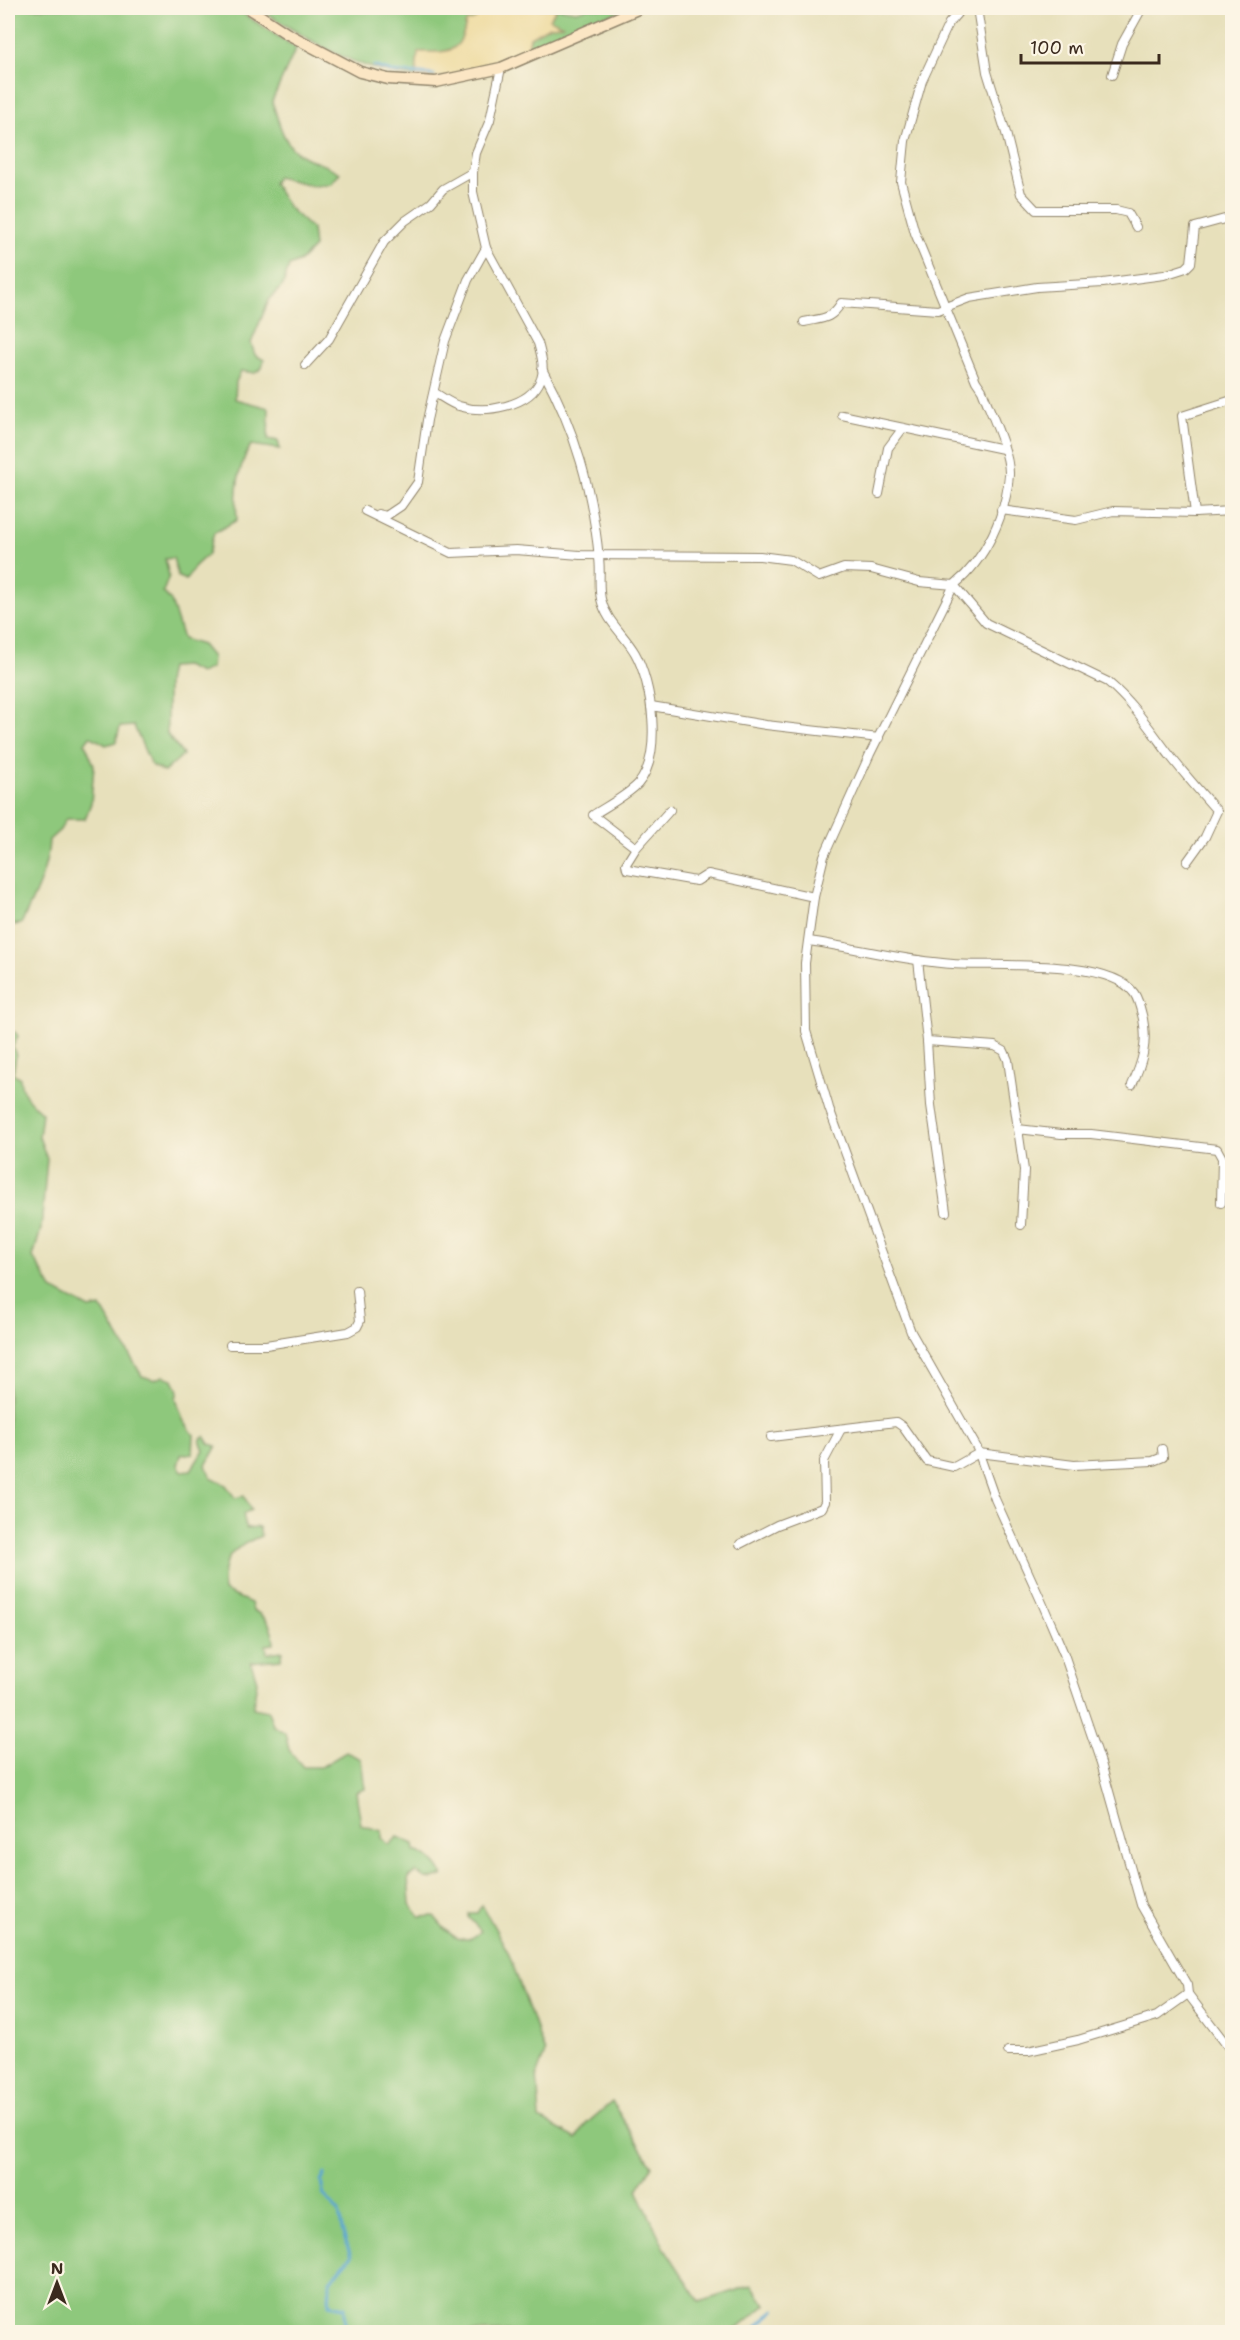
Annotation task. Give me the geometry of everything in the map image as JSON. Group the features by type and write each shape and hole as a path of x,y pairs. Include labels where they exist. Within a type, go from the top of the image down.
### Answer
{"main road":[{"path":"248,8 286,33 360,72 388,79 436,82 501,68 640,8"}],"street":[{"path":"962,8 949,23 922,81 902,159 901,182 915,233 976,381 982,390 1003,449 1009,474 1000,510 1001,517 969,573 954,585 824,856 814,897 804,987 806,1031 829,1108 911,1332 979,1453 995,1499 1064,1654 1114,1804 1126,1857 1141,1905 1187,1985 1188,1994 1233,2052"},
{"path":"977,8 989,80 1006,133 1021,194 1027,203 1036,210 1116,210 1128,213 1136,227"},
{"path":"1112,75 1122,44 1142,8"},
{"path":"435,393 459,406 498,407 513,404 530,394 541,378 542,359 538,343 486,248 473,192 476,153 490,120 501,68"},
{"path":"304,365 329,339 384,242 405,221 431,203 443,189 473,172"},
{"path":"804,322 825,320 834,314 841,303 938,310 969,298 1036,287 1103,283 1176,272 1191,263 1195,228 1233,217"},
{"path":"486,248 468,280 452,319 427,420 418,482 411,494 386,516 365,511 451,553 516,550 599,555 760,556 791,560 819,577 844,568 871,569 919,582 954,585 986,623 1108,682 1122,694 1150,726 1182,771 1217,811 1205,837 1187,862"},
{"path":"542,369 577,442 585,470 599,555 602,603 611,623 634,652 643,672 651,706 649,756 644,772 637,784 593,815 636,848"},
{"path":"1195,513 1183,415 1233,400"},
{"path":"842,415 1003,449"},
{"path":"879,494 888,448 903,428"},
{"path":"1000,510 1076,520 1113,511 1195,513 1233,511"},
{"path":"651,706 766,725 879,738"},
{"path":"670,810 636,848 626,864 627,869 697,881 708,874 814,897"},
{"path":"809,941 918,960 1077,969 1118,980 1134,993 1145,1029 1142,1062 1132,1085"},
{"path":"918,960 931,1105 946,1212"},
{"path":"927,1041 994,1046 1004,1050 1010,1068 1012,1099 1024,1170 1021,1225"},
{"path":"1018,1130 1091,1134 1217,1149 1222,1158 1221,1203"},
{"path":"230,1345 266,1345 348,1332 357,1328 360,1321 357,1291"},
{"path":"771,1437 896,1422 903,1427 927,1461 954,1467 979,1453 1074,1465 1153,1461 1163,1457 1162,1449"},
{"path":"740,1544 822,1508 825,1502 824,1461 841,1429"},
{"path":"1008,2051 1028,2051 1086,2038 1148,2019 1157,2016 1188,1994"}],"green space":[{"path":"8,8 234,8 296,48 272,101 279,124 285,139 295,151 340,173 331,184 312,185 277,177 273,183 289,208 312,229 314,247 300,261 289,266 283,285 269,300 251,343 255,355 264,360 262,368 255,373 241,371 236,382 235,399 269,408 268,439 278,441 280,449 251,445 246,453 238,481 237,520 214,533 208,554 195,566 186,580 178,577 173,558 165,559 169,576 163,592 171,601 183,639 202,645 212,657 211,668 200,673 185,666 170,667 167,683 167,734 183,755 164,772 151,765 134,726 120,727 116,742 106,745 90,736 85,743 94,765 91,803 85,819 66,819 60,830 49,840 46,862 35,893 21,924 10,925 8,932"},
{"path":"258,8 478,8 476,19 466,22 464,33 456,46 445,51 418,52 416,77 374,69 334,53"},
{"path":"557,8 576,11 587,8 626,8 528,49 530,37 549,26 562,25 549,19"},
{"path":"15,1032 18,1036 13,1046 16,1056 13,1073 20,1078 22,1089 27,1097 42,1113 39,1137 47,1159 41,1229 33,1257 52,1289 90,1309 101,1307 142,1376 154,1380 163,1376 173,1379 178,1391 176,1398 183,1420 194,1435 193,1453 181,1455 178,1465 182,1471 191,1470 204,1450 200,1440 205,1436 210,1444 217,1446 206,1465 211,1478 226,1485 235,1498 244,1496 251,1510 243,1514 246,1528 259,1527 261,1536 243,1545 230,1556 226,1562 223,1580 224,1591 251,1603 253,1610 269,1624 274,1644 266,1645 267,1653 283,1651 281,1659 251,1662 257,1681 253,1708 268,1711 273,1725 285,1733 289,1750 303,1767 321,1767 346,1752 361,1759 365,1789 356,1792 361,1825 382,1831 382,1838 389,1845 398,1837 414,1844 415,1851 432,1860 443,1875 429,1879 416,1872 408,1877 410,1904 420,1917 434,1916 455,1937 467,1939 481,1931 469,1918 469,1913 477,1913 482,1905 508,1952 545,2053 537,2074 540,2119 577,2139 586,2124 612,2102 652,2166 637,2190 664,2247 700,2302 752,2285 766,2305 733,2332 8,2332 8,1033"}],"sand":[{"path":"478,8 557,8 549,19 564,25 549,26 530,37 528,49 488,67 460,75 416,77 418,52 445,51 456,46 464,33 466,22 476,19"}],"waterway":[{"path":"374,66 392,72 434,75"},
{"path":"325,2174 321,2182 324,2195 339,2212 342,2230 351,2256 330,2281 329,2304 345,2307 345,2332"},
{"path":"751,2332 775,2310"}]}
